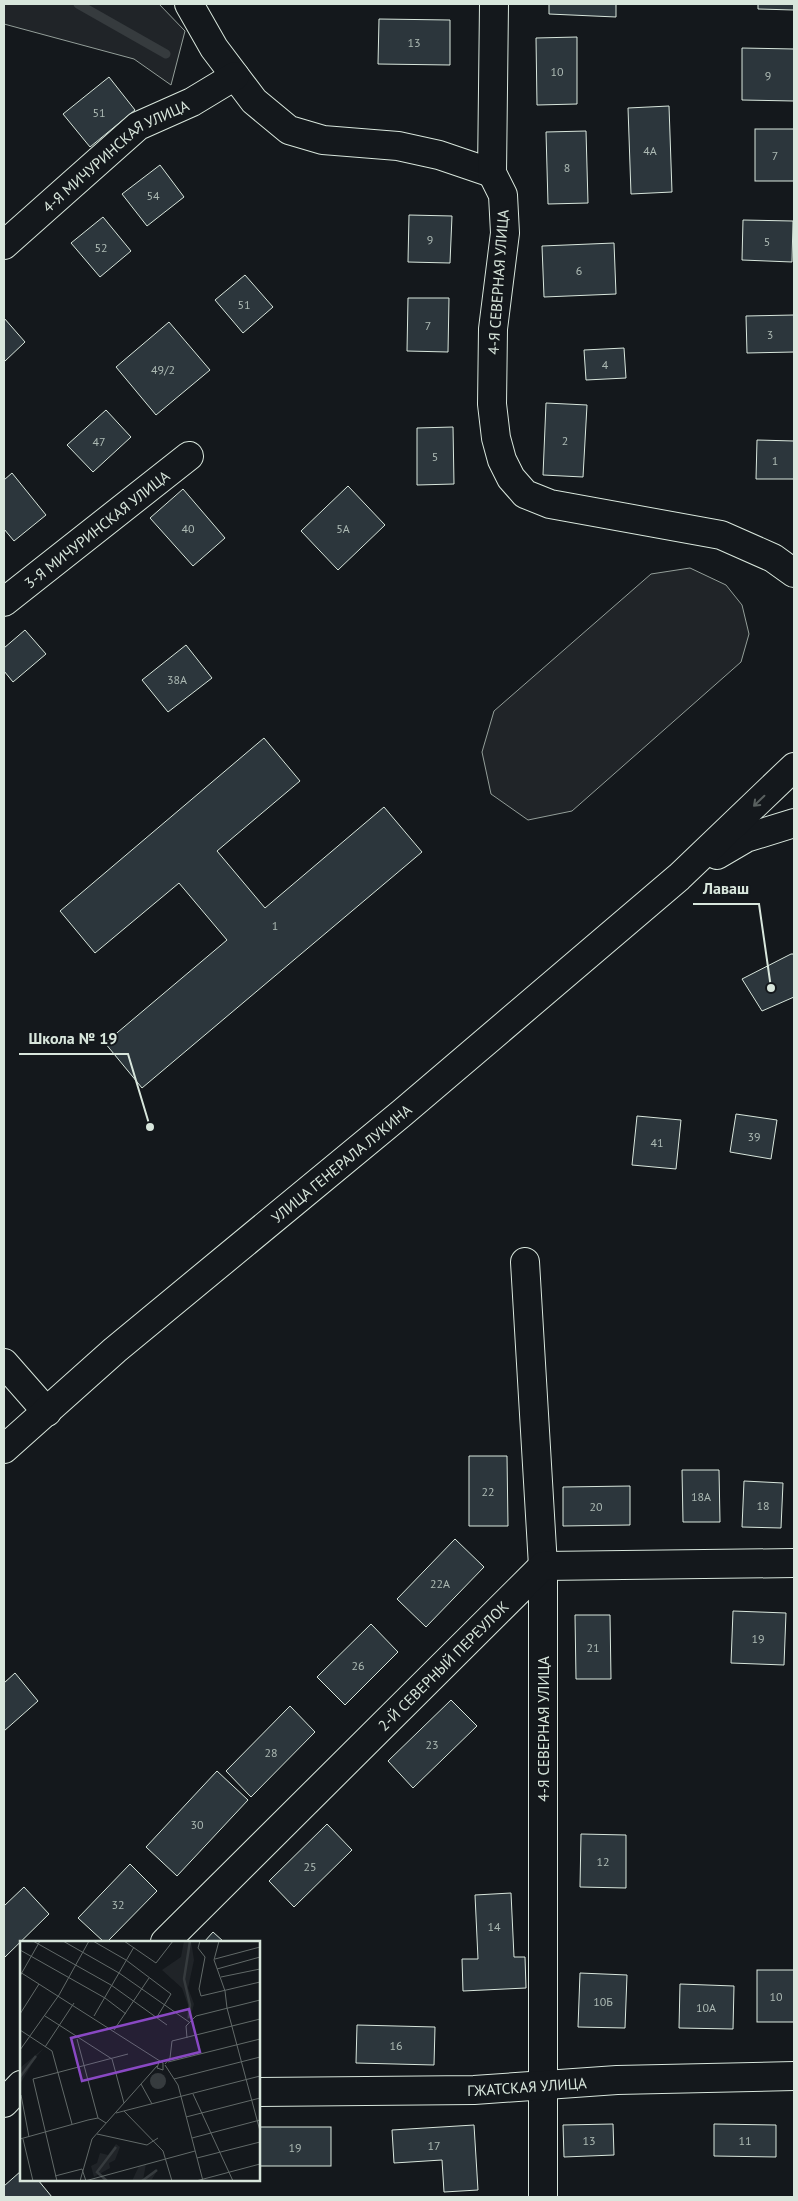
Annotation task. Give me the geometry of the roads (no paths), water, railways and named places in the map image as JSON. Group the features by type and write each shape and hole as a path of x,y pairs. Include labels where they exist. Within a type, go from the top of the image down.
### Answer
{"street":[{"path":"189,4 214,48 254,101 289,130 324,140 398,146 439,155 492,173"},
{"name":"4-Я СЕВЕРНАЯ УЛИЦА","path":"494,4 492,173 503,195 504,233 494,329 492,404 502,460 511,478 525,494 550,504 722,535 773,558 794,573"},
{"name":"4-Я МИЧУРИНСКАЯ УЛИЦА","path":"4,245 138,126 192,102 235,76"},
{"name":"3-Я МИЧУРИНСКАЯ УЛИЦА","path":"6,594 189,456"},
{"name":"УЛИЦА ГЕНЕРАЛА ЛУКИНА","path":"4,1450 116,1350 402,1113 679,877 794,767"},
{"name":"УЛИЦА ГЕНЕРАЛА ЛУКИНА","path":"679,877 746,838 794,823"},
{"name":"4-Я СЕВЕРНАЯ УЛИЦА","path":"525,1262 543,1566 543,2197"},
{"path":"4,1362 47,1412"},
{"path":"543,1566 794,1562"},
{"name":"2-Й СЕВЕРНЫЙ ПЕРЕУЛОК","path":"166,1941 543,1566"},
{"name":"ГЖАТСКАЯ УЛИЦА","path":"260,2092 474,2090 617,2080 794,2076"}],"waterway":[{"path":"78,4 166,54"}],"place":[{"name":"Лаваш","path":"771,988"},
{"name":"Школа № 19","path":"150,1127"}]}
